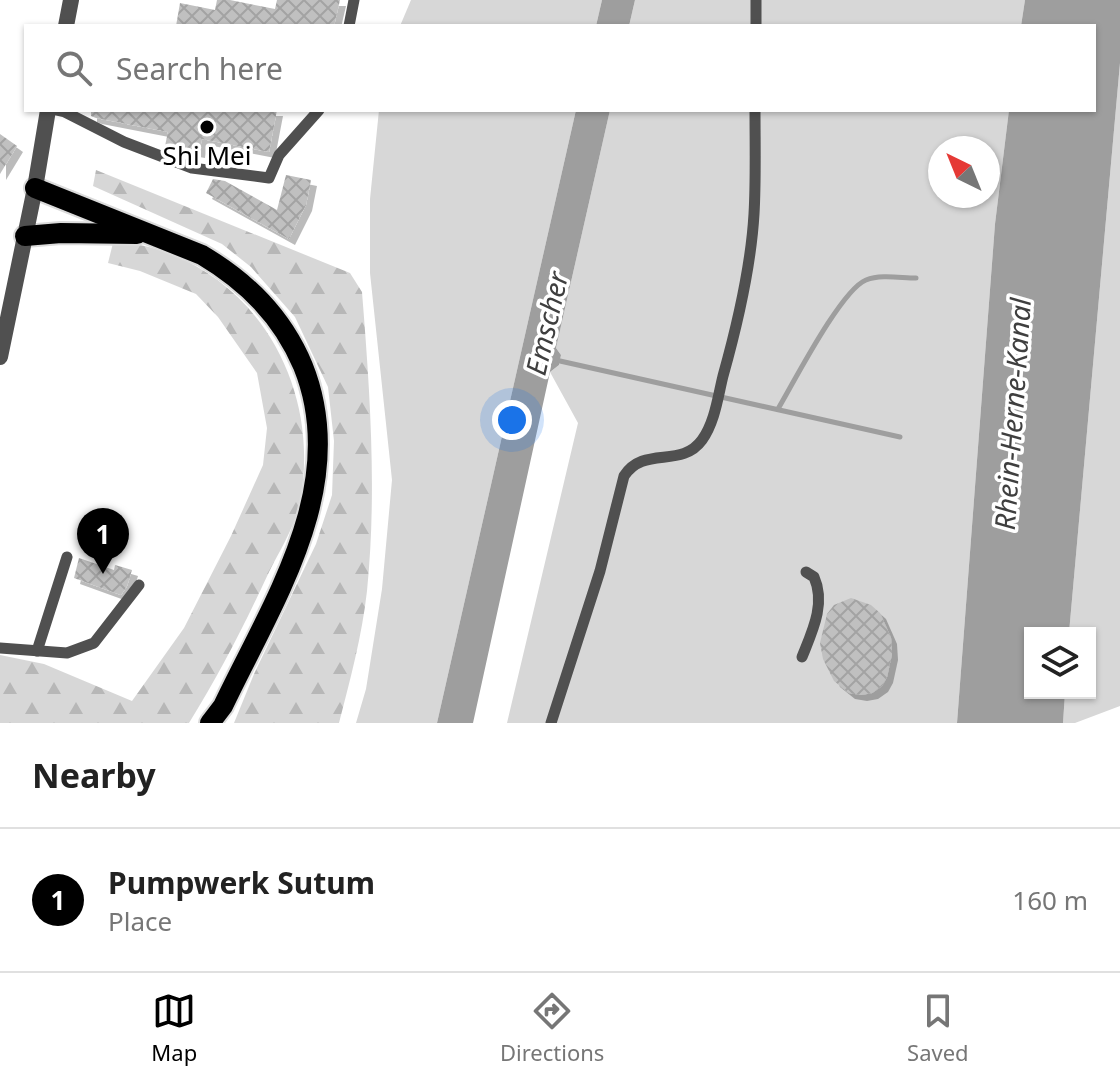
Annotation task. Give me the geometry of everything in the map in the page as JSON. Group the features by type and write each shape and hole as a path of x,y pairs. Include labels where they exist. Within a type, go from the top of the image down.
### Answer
{"main road":[{"path":"35,188 202,255 250,288 284,330 309,382 320,442 319,468 305,529 221,714 210,723"},
{"path":"25,236 61,233 149,234"}],"street":[{"path":"66,24 71,0"},
{"path":"0,357 48,112"}],"lane":[{"path":"349,24 354,0"},
{"path":"756,0 756,24"},
{"path":"65,112 124,142 192,168 269,178 279,155 317,112"},
{"path":"551,723 600,571 624,476 632,464 682,455 700,443 713,416 737,320 754,216 755,112"},
{"path":"37,651 67,557"},
{"path":"802,657 820,600 814,577 806,572"},
{"path":"0,648 67,653 94,643 139,585"}],"green space":[{"path":"411,0 602,0 596,24 401,24"},
{"path":"635,0 1025,0 1021,24 629,24"},
{"path":"1120,63 1120,706 1075,723 1063,723 1065,699 1096,699 1096,627 1070,627"},
{"path":"379,112 576,112 437,723 356,723 366,689 382,589 392,480 370,273 370,199"},
{"path":"610,112 1009,112 1000,183 1000,136 928,136 928,208 997,208 957,723 507,723 578,423 550,372 559,365 561,355 556,348"},
{"path":"96,170 350,273 362,292 371,442 370,554 362,625 339,723 234,723 316,544 332,495 334,441 328,387 295,317 251,267 222,244 93,186"},
{"path":"113,243 149,247 189,262 223,285 252,313 275,346 292,383 302,423 304,464 299,506 290,531 241,630 189,723 0,723 0,655 44,664 132,701 184,628 263,465 267,428 257,373 218,317 196,294 140,271 108,263"}],"water":[{"path":"602,0 635,0 629,24 596,24"},
{"name":"Rhein-Herne-Kanal","path":"1025,0 1120,0 1120,63 1070,627 1024,627 1024,699 1065,699 1063,723 957,723 995,224 997,208 1000,208 1009,112 1096,112 1096,24 1021,24"},
{"name":"Emscher","path":"576,112 610,112 556,348 561,355 559,365 550,372 473,723 437,723"}],"building":[{"path":"217,0 275,9 277,0 340,0 334,24 176,24 180,3 215,10"},
{"name":"Shi Mei","path":"91,112 277,112 269,152 202,139 199,152 165,146 168,132 91,116"},
{"path":"0,134 17,146 0,174"},
{"path":"286,175 311,180 306,205 289,239 206,193 213,179 225,181 277,210"},
{"path":"79,558 114,570 115,565 132,570 121,595 74,578"},
{"path":"851,598 871,605 880,613 891,638 892,654 887,677 882,686 872,693 861,695 849,693 834,681 823,659 820,643 827,614 834,605"}],"waterway":[{"path":"778,409 831,318 856,287 878,277 916,278"},
{"name":"Emscher","path":"560,361 900,437"}],"place":[{"name":"Shi Mei","path":"207,127"},
{"name":"Pumpwerk Sutum","path":"103,574"}]}
